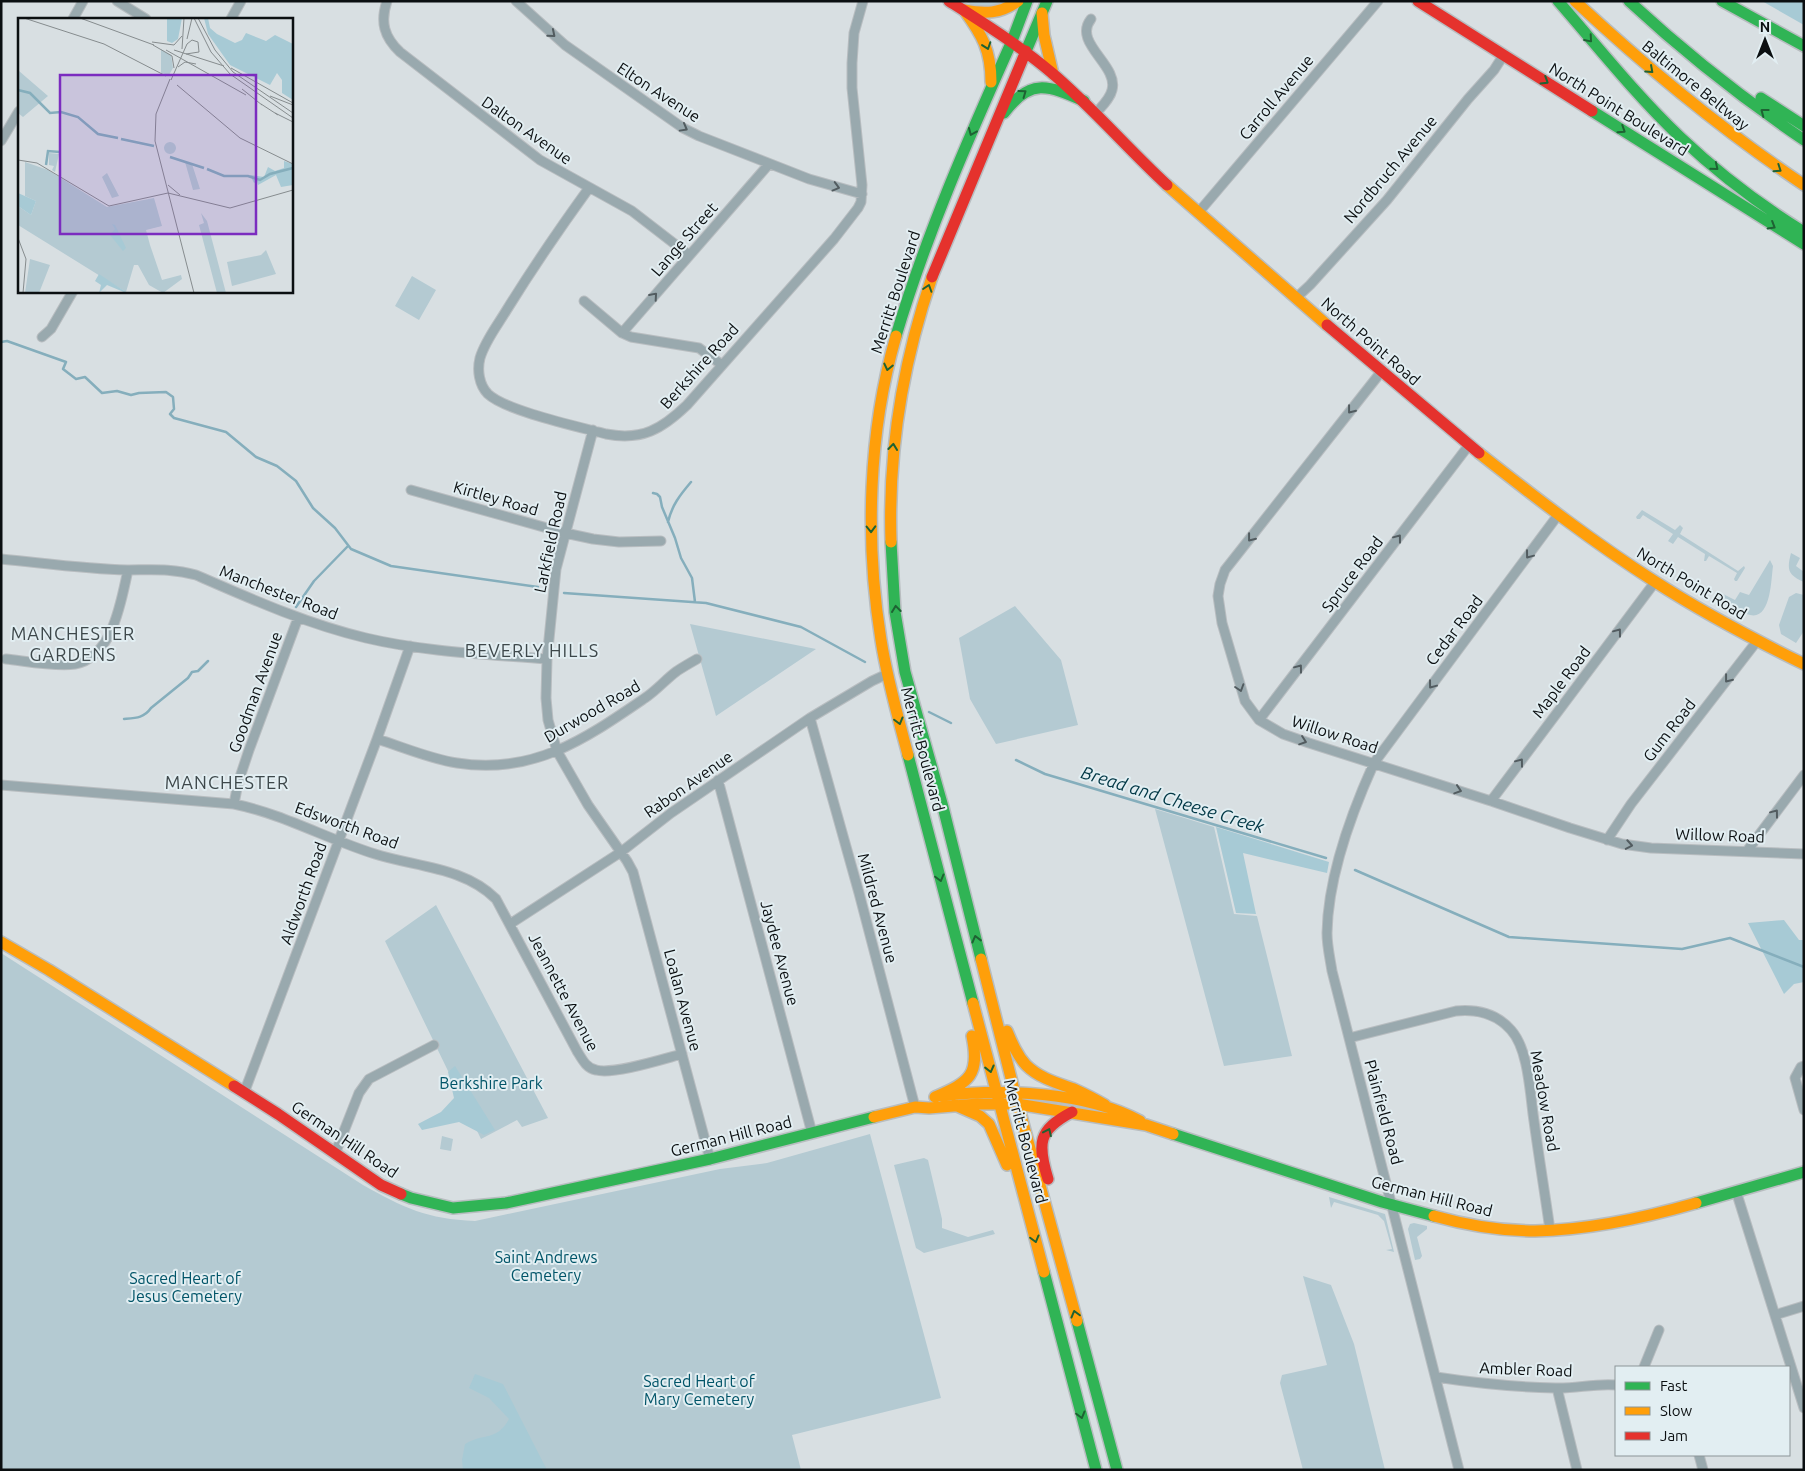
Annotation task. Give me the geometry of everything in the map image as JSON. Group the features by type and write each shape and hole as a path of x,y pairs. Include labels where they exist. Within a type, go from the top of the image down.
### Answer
{"main road":[{"name":"North Point Road","path":"949,1 1026,51 1096,112 1136,156 1198,213 1381,372 1558,515 1655,582 1758,641 1804,664"},
{"path":"964,10 986,14 997,13 1008,9 1018,1"},
{"name":"Merritt Boulevard","path":"1028,1 948,191 900,321 883,388 877,430 872,487 872,552 876,611 887,674 1096,1470"},
{"name":"Merritt Boulevard","path":"1047,1 949,232 933,275 914,337 895,430 891,486 891,550 898,633 916,717 936,781 1014,1091 1117,1470"},
{"name":"North Point Boulevard","path":"1418,1 1804,244"},
{"path":"1432,1 1469,33"},
{"path":"1558,1 1632,88 1680,137 1764,207 1804,232"},
{"name":"Baltimore Beltway","path":"1575,1 1658,78 1756,154 1804,185"},
{"name":"Baltimore Beltway","path":"1629,1 1679,46 1728,85 1804,140"},
{"path":"1634,1 1732,79 1804,126"},
{"path":"1722,1 1804,46"},
{"path":"964,10 988,45 992,67 991,88"},
{"path":"1042,13 1044,35 1053,74"},
{"path":"993,131 1007,108 1019,95 1031,87 1054,88 1084,101"},
{"path":"876,611 884,629 894,665 898,669 905,670"},
{"path":"887,674 900,678 909,711 916,717"},
{"name":"German Hill Road","path":"1,942 49,970 289,1121 335,1154 395,1192 428,1203 453,1208 506,1203 710,1158 915,1107 923,1101 936,1097 1014,1091 1105,1105 1132,1116 1146,1125"},
{"path":"936,1097 960,1087 973,1072 976,1062 976,1050 959,981 966,975"},
{"path":"996,1018 1004,1025 1019,1058 1035,1074 1091,1096 1105,1105"},
{"path":"955,1104 980,1116 989,1124 1027,1210"},
{"name":"German Hill Road","path":"915,1107 926,1109 955,1104 1018,1104 1146,1125 1392,1205 1483,1227 1520,1231 1550,1230 1619,1222 1736,1192 1804,1172"},
{"path":"1058,1249 1064,1248 1042,1158 1042,1148 1045,1133 1052,1124 1072,1112"}],"street":[{"path":"74,18 83,1"},
{"path":"117,1 144,18"},
{"path":"232,18 241,1"},
{"name":"Dalton Avenue","path":"387,1 384,13 385,31 387,38 400,52 540,160 632,211 689,255"},
{"name":"Elton Avenue","path":"516,1 565,45 677,124 699,136 769,164 809,179 862,194"},
{"name":"Berkshire Road","path":"589,188 524,282 486,344 479,367 480,382 487,393 500,402 516,408 615,436 639,435 661,427 672,420 687,405 853,216 861,202 862,194 852,88 852,63 854,33 864,1"},
{"name":"Carroll Avenue","path":"1198,213 1378,1"},
{"path":"1091,18 1088,27 1090,43 1113,80 1112,93 1096,112"},
{"name":"Nordbruch Avenue","path":"1296,298 1387,200 1462,106 1494,70 1503,56"},
{"path":"1,141 18,113"},
{"name":"Lange Street","path":"622,333 769,164"},
{"path":"42,337 51,330 72,292"},
{"path":"584,301 622,333 638,339 699,348 722,365"},
{"name":"Willow Road","path":"1381,372 1225,570 1222,577 1218,596 1222,623 1245,701 1259,720 1283,734 1607,840 1652,848 1804,854"},
{"name":"Larkfield Road","path":"593,430 554,581 547,659 547,710 557,751 588,805 620,852"},
{"name":"Spruce Road","path":"1259,720 1469,445"},
{"name":"Kirtley Road","path":"411,490 565,533 619,542 661,541"},
{"name":"Cedar Road","path":"1374,763 1558,515"},
{"name":"Manchester Road","path":"1,559 128,570 168,569 196,575 298,618 364,638 410,646 547,659"},
{"path":"6,659 68,664 86,661 103,645 112,628 128,570"},
{"name":"Maple Road","path":"1491,801 1655,582"},
{"name":"Goodman Avenue","path":"234,804 238,783 249,750 298,618"},
{"name":"Gum Road","path":"1607,840 1631,804 1758,641"},
{"name":"Aldworth Road","path":"244,1093 410,646"},
{"name":"Durwood Road","path":"377,739 455,763 499,766 537,759 557,751 622,714 657,690 676,672 697,660"},
{"name":"Rabon Avenue","path":"510,924 620,852 671,813 810,718 872,680 887,674"},
{"name":"Mildred Avenue","path":"810,718 859,893 915,1107"},
{"name":"Plainfield Road","path":"1374,763 1360,793 1336,870 1329,908 1328,946 1332,971 1459,1470"},
{"path":"1747,851 1804,775"},
{"name":"Jaydee Avenue","path":"718,780 812,1133"},
{"name":"Edsworth Road","path":"1,785 234,804 264,811 375,854 473,880 496,899 510,924"},
{"name":"Loalan Avenue","path":"620,852 633,872 638,886 710,1158"},
{"name":"Jeannette Avenue","path":"510,924 577,1051 588,1066 596,1070 606,1071 682,1054"},
{"name":"Meadow Road","path":"1349,1038 1456,1011 1469,1010 1488,1014 1506,1024 1516,1036 1526,1066 1550,1230"},
{"path":"335,1154 359,1093 369,1079 434,1045"},
{"path":"1802,1067 1796,1074 1795,1083 1804,1110"},
{"path":"1736,1192 1804,1408"},
{"path":"1775,1315 1804,1306"},
{"path":"1644,1366 1658,1330"},
{"name":"Ambler Road","path":"1436,1377 1493,1384 1557,1388 1600,1384 1615,1385"},
{"path":"1557,1388 1576,1470"},
{"path":"1699,1456 1703,1470"}],"green space":[{"path":"965,1 1010,1 1006,6 978,9"},
{"path":"412,276 436,290 419,320 395,306"},
{"path":"1642,510 1675,530 1680,525 1683,528 1680,534 1738,571 1744,566 1745,568 1737,581 1734,579 1737,573 1709,556 1704,561 1705,554 1678,537 1673,544 1668,541 1673,534 1643,515 1640,519 1637,519 1636,517"},
{"path":"1791,553 1800,558 1796,566 1804,572 1804,582 1791,574 1789,563"},
{"path":"1770,560 1773,566 1769,598 1762,611 1757,615 1750,615 1718,599 1717,593 1735,600 1740,592 1749,595"},
{"path":"1796,593 1804,595 1804,631 1796,643 1781,634 1779,625 1789,597"},
{"path":"1015,606 1061,660 1078,725 996,744 970,699 959,638"},
{"path":"690,624 816,649 716,716"},
{"path":"1155,809 1214,827 1234,914 1257,916 1292,1056 1224,1066"},
{"name":"Berkshire Park","path":"436,905 548,1118 522,1127 517,1120 481,1139 385,941"},
{"name":"Sacred Heart of Jesus Cemetery","path":"1,953 363,1185 416,1211 443,1218 475,1221 720,1169 767,1163 870,1134 941,1398 792,1435 801,1470 1,1470"},
{"path":"442,1136 453,1139 451,1151 440,1149"},
{"path":"924,1158 928,1160 942,1219 942,1228 968,1237 993,1230 995,1234 924,1253 916,1248 894,1165"},
{"path":"1329,1197 1385,1214 1394,1252 1386,1250 1392,1249 1384,1221 1378,1215 1334,1202 1331,1208"},
{"path":"1410,1224 1427,1226 1427,1229 1417,1237 1422,1256 1420,1259 1415,1260 1408,1229"},
{"path":"1303,1276 1331,1285 1354,1344 1385,1470 1303,1470 1280,1383 1282,1375 1327,1365"}],"shaded area":[{"path":"1762,1 1804,1 1804,25"},
{"path":"1216,827 1329,862 1327,873 1243,853 1256,914 1236,913"},
{"path":"1784,920 1799,940 1804,940 1804,982 1794,984 1784,994 1748,923"},
{"path":"455,1066 495,1130 484,1135 459,1122 422,1130 418,1124 441,1112 454,1098 448,1072"},
{"path":"475,1374 503,1384 547,1470 463,1470 462,1460 465,1444 472,1440 495,1434 509,1419 489,1398 469,1388"}],"waterway":[{"name":"Bread and Cheese Creek","path":"1,342 7,341 66,362 63,369 76,379 85,377 102,393 117,391 131,395 166,392 173,397 174,409 170,414 174,418 226,432 256,457 277,466 296,481 313,508 335,528 351,549 391,566 538,587"},
{"path":"668,522 677,500 691,482"},
{"path":"653,493 660,497 681,558 692,578 695,602"},
{"name":"Bread and Cheese Creek","path":"296,607 314,581 348,546"},
{"name":"Bread and Cheese Creek","path":"564,593 706,603 801,627 865,662"},
{"name":"Bread and Cheese Creek","path":"124,719 136,718 146,714 188,678 192,672 198,671 208,661"},
{"name":"Bread and Cheese Creek","path":"929,712 951,723"},
{"name":"Bread and Cheese Creek","path":"1016,760 1045,774 1326,858"},
{"name":"Bread and Cheese Creek","path":"1355,870 1509,937 1682,949 1730,938 1804,967"}],"traffic: fast":[{"path":"1012,41 1027,1"},
{"path":"1026,51 1047,1"},
{"path":"1558,1 1633,88 1680,137 1740,188 1804,232"},
{"path":"1629,1 1714,74 1804,140"},
{"path":"1722,1 1804,46"},
{"path":"896,336 921,261 964,150 1012,41"},
{"path":"1004,113 1022,94 1040,88 1060,91 1084,101"},
{"path":"1761,98 1804,126"},
{"path":"1592,111 1804,244"},
{"path":"891,542 895,612 905,672 943,807 981,959"},
{"path":"908,755 973,1003"},
{"path":"401,1194 453,1208 506,1203 710,1159 874,1117"},
{"path":"1173,1134 1382,1202 1434,1216"},
{"path":"1696,1203 1804,1172"},
{"path":"1044,1272 1096,1470"},
{"path":"1077,1321 1117,1470"}],"traffic: slow":[{"path":"964,10 979,12 999,11 1018,1"},
{"path":"1575,1 1686,98 1804,185"},
{"path":"964,10 984,43 991,71 991,82"},
{"path":"1042,13 1044,35 1053,74"},
{"path":"1167,185 1327,325"},
{"path":"891,542 892,475 905,374 932,277"},
{"path":"896,336 880,411 872,487 871,526 876,602 883,655 908,755"},
{"path":"1479,453 1565,519 1654,581 1728,625 1804,664"},
{"path":"1,942 234,1086"},
{"path":"981,959 1014,1090 1077,1321"},
{"path":"973,1003 1044,1272"},
{"path":"1007,1031 1020,1057 1031,1070 1042,1077 1074,1089 1105,1105"},
{"path":"935,1097 957,1087 970,1076 975,1060 972,1036"},
{"path":"942,1096 990,1092 1070,1098 1119,1111 1140,1121"},
{"path":"874,1117 915,1107 1017,1104 1146,1125 1173,1134"},
{"path":"955,1105 980,1116 989,1124 1007,1165"},
{"path":"1434,1216 1497,1229 1535,1231 1576,1228 1616,1222 1696,1203"}],"traffic: jam":[{"path":"949,1 1015,44 1052,73 1082,100 1167,185"},
{"path":"1418,1 1592,111"},
{"path":"932,277 1026,51"},
{"path":"1327,325 1479,453"},
{"path":"234,1086 381,1185 401,1194"},
{"path":"1048,1179 1042,1156 1043,1139 1052,1125 1072,1112"}],"district":[{"name":"MANCHESTER GARDENS","path":"73,643"},
{"name":"BEVERLY HILLS","path":"532,650"},
{"name":"MANCHESTER","path":"227,782"}],"park label":[{"name":"Saint Andrews Cemetery","path":"546,1266"},
{"name":"Sacred Heart of Mary Cemetery","path":"699,1390"}]}
